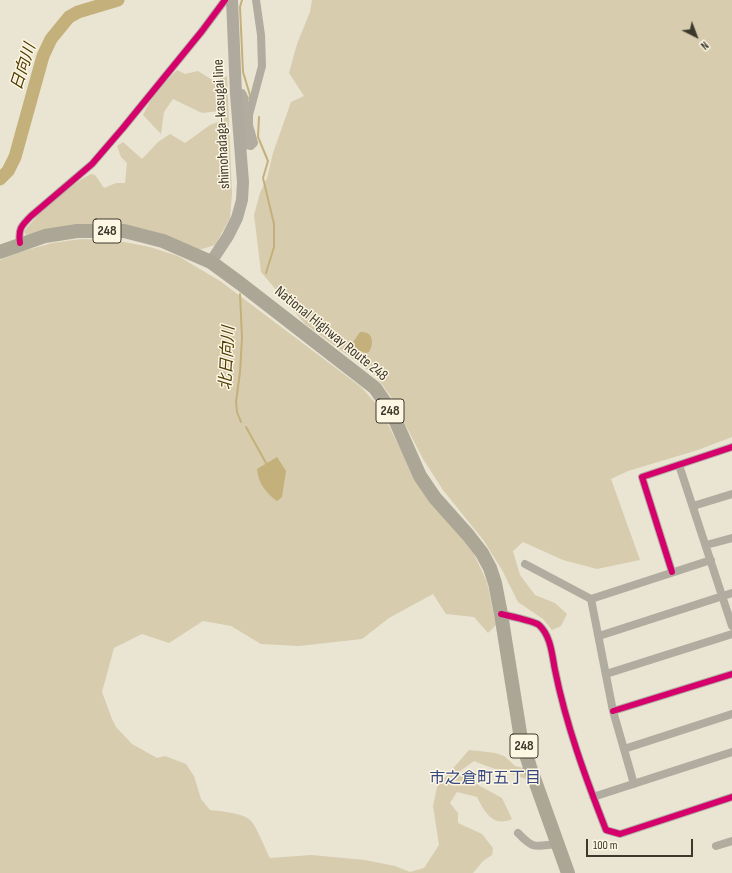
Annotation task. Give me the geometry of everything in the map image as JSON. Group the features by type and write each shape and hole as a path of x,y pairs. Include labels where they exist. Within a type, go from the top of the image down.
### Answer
{"highway":[{"name":"National Highway Route 248","path":"0,252 20,243 45,236 77,231 124,231 163,241 211,262 374,388 386,404 396,422 420,476 436,498 468,534 482,553 490,568 495,583 501,614 521,739 568,873"}],"main road":[{"name":"shimohadaga-kasugai line","path":"211,262 228,236 237,218 242,200 243,182 236,94 232,0"}],"street":[{"path":"20,243 19,234 22,226 31,216 92,164 202,31 225,0"},
{"path":"236,94 242,93 244,97 247,145 251,146 254,143 249,124 249,115 262,66 261,34 256,0"},
{"path":"672,572 642,477 732,447"},
{"path":"679,465 732,626"},
{"path":"693,506 732,494"},
{"path":"706,545 732,538"},
{"path":"525,564 591,599 711,560"},
{"path":"599,636 732,593"},
{"path":"591,599 613,712 634,784"},
{"path":"501,614 538,624 547,635 561,699 593,797 606,830 620,834 732,797"},
{"path":"606,674 732,634"},
{"path":"613,712 732,674"},
{"path":"624,748 732,714"},
{"path":"593,797 732,752"},
{"path":"518,833 533,846 557,844"},
{"path":"716,846 732,841"}],"shaded area":[{"path":"312,0 732,0 732,437 698,450 628,471 611,479 640,560 597,569 563,560 523,542 513,551 520,575 535,595 555,603 567,614 561,626 552,630 543,619 518,602 502,570 484,541 443,490 423,459 391,397 376,376 305,324 261,272 254,215 260,193 267,178 273,153 291,102 304,96 289,73 297,44 310,12"},
{"path":"177,70 185,74 198,71 214,81 227,76 232,194 230,218 215,245 199,250 63,227 26,235 24,232 46,208 73,185 91,174 95,175 104,188 116,183 125,183 127,163 121,157 117,146 123,142 142,159 158,142 170,134 185,143 210,125 221,121 219,111 202,113 173,99 164,112 161,134 143,115 158,91"},
{"path":"81,239 114,240 150,247 178,256 220,281 361,387 379,407 424,494 451,524 474,554 487,582 496,625 488,633 474,617 446,614 433,594 389,618 362,639 299,646 261,644 231,626 203,621 169,643 142,634 114,648 102,692 116,727 132,744 157,758 165,756 186,764 194,776 201,799 210,810 236,814 249,819 257,831 270,858 311,855 365,860 395,866 410,872 424,868 439,845 433,806 437,787 469,750 504,756 515,765 525,768 529,780 474,761 460,771 469,780 502,798 512,819 505,821 494,820 483,808 477,797 457,792 450,803 458,813 458,823 482,834 493,848 492,855 483,861 473,873 0,873 0,260 20,252 52,243"},
{"path":"360,332 365,332 372,339 372,345 369,352 366,353 352,348 351,345"},
{"path":"277,457 286,471 282,497 277,501 269,495 263,487 259,479 257,469"}],"waterway":[{"name":"日向川","path":"0,179 8,171 15,157 43,56 51,39 69,17 78,12 118,0"},
{"name":"北日向川","path":"242,0 240,7 243,72 250,95 249,99"},
{"name":"北日向川","path":"259,117 258,137 268,161 263,178 274,224 274,247 266,273"},
{"name":"北日向川","path":"240,294 242,338 236,402 237,412 241,422"},
{"name":"北日向川","path":"246,427 266,463"}],"cycle path":[{"path":"20,243 19,234 25,222 92,164 202,31 225,0"},
{"path":"672,572 642,477 732,447"},
{"path":"501,614 536,623 543,629 549,640 565,711 584,771 606,830 620,834 732,797"},
{"path":"613,711 732,674"}],"district":[{"name":"市之倉町五丁目","path":"485,779"}]}
